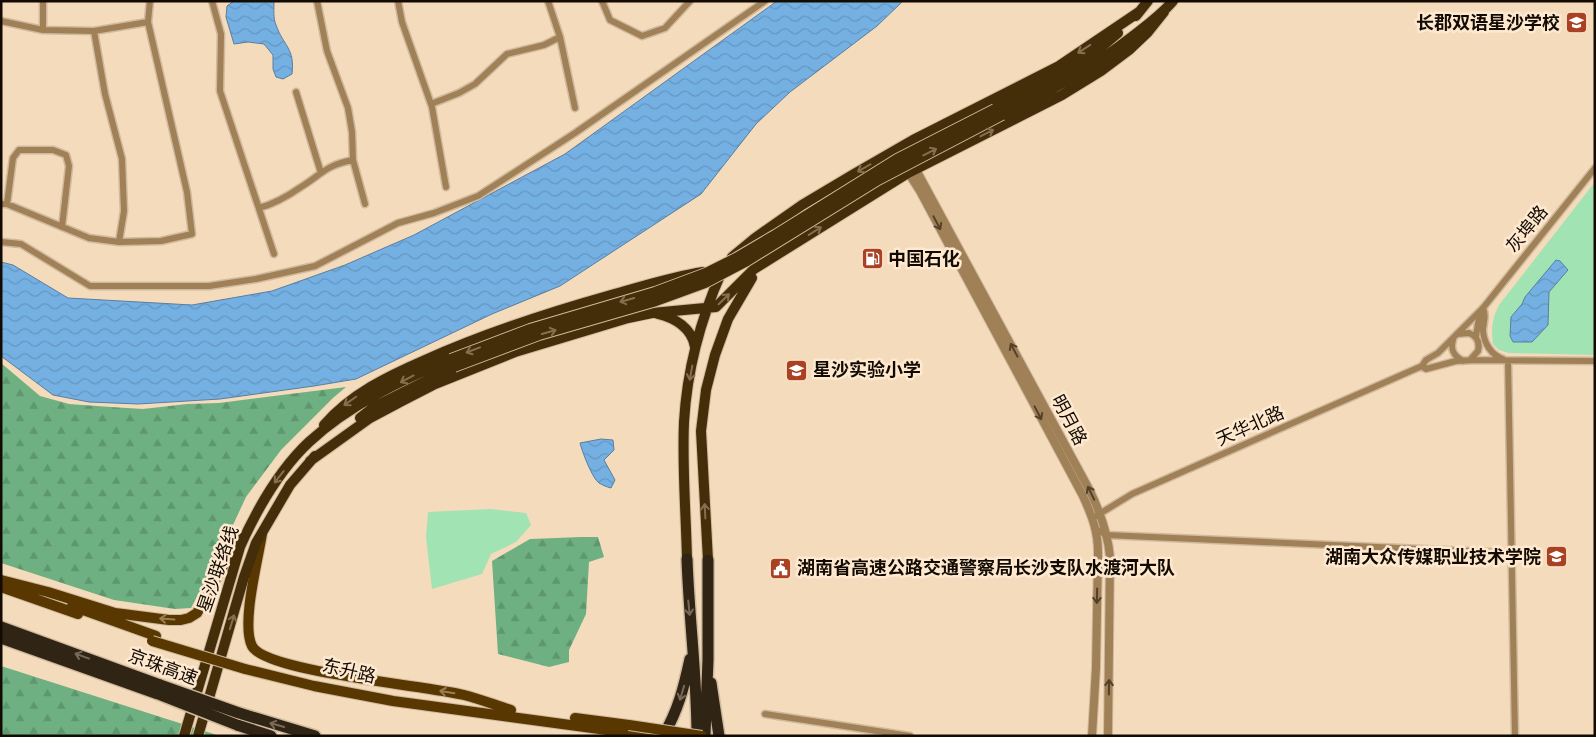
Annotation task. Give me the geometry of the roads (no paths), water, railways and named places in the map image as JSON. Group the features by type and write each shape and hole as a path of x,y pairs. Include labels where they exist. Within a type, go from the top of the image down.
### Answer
{"highway":[{"path":"198,736 244,577 256,543 290,485 330,441 374,407 452,363 539,335 653,302 705,283 748,261 878,180 998,112 1097,52 1148,1"},
{"path":"310,461 370,418 435,384 515,352 628,318 652,313 716,307 754,269 912,171 1070,90 1130,50 1148,32 1173,1"},
{"path":"697,736 697,701 688,601 684,432 695,348 707,309 723,268 732,256 754,238 802,205 899,148 1059,66 1139,12"},
{"path":"998,112 1071,79 1114,50 1164,12"},
{"path":"704,736 708,660 708,560 702,431 706,390 715,354 728,319 750,280 774,257"},
{"path":"308,443 336,410 366,389 466,342 569,307 681,275 723,268"},
{"path":"652,313 666,316 685,326 694,340 695,348"},
{"name":"星沙联络线","path":"184,736 240,547 251,523 274,485 308,443 328,426 370,399 452,363"},
{"name":"京珠高速","path":"1,627 159,690 238,719 271,736"},
{"name":"京珠高速","path":"1,638 159,690"},
{"path":"663,736 683,694 693,648"},
{"path":"708,660 720,736"},
{"name":"京珠高速","path":"238,719 315,736"}],"main road":[{"path":"1,581 48,592 115,613 169,620 189,618 197,612 222,566 251,523"},
{"path":"262,534 249,616 249,638 253,648 259,654 280,663 370,680 464,694 511,710"},
{"name":"东升路","path":"1,581 154,639"},
{"name":"东升路","path":"1,586 154,639 314,686 393,701 704,736"},
{"name":"东升路","path":"246,666 393,697 511,710 628,728 651,736"}],"street":[{"path":"43,30 44,1"},
{"path":"62,227 69,166 66,155 53,150 19,150 13,158 4,204 89,238 119,242 161,241 192,234 187,192 148,22 150,1"},
{"path":"212,1 221,34 220,90 274,254"},
{"path":"317,1 327,51 348,108 352,132 353,160 365,204"},
{"path":"398,1 402,22 431,104 446,187"},
{"path":"548,1 560,37 575,108"},
{"path":"602,1 610,20 642,36 665,28 690,1"},
{"path":"1,242 21,244 90,286 209,286 256,279 315,266 398,223 478,196 575,133 765,1"},
{"path":"1,21 43,30 94,31 148,22"},
{"path":"94,31 105,94 122,159 124,211 119,242"},
{"path":"431,104 459,93 475,84 507,54 544,45 560,37"},
{"path":"296,92 321,172"},
{"name":"明月路","path":"899,148 1090,491 1100,513 1110,557 1108,736"},
{"path":"258,208 271,204 302,187 321,172 338,163 353,160"},
{"name":"灰埠路","path":"1422,366 1426,360 1438,353 1483,308 1595,168"},
{"name":"明月路","path":"912,171 920,191 1093,518 1098,537 1098,563 1096,668 1092,736"},
{"path":"1466,361 1476,355 1479,347 1476,337 1483,308"},
{"path":"1483,308 1486,314 1483,333 1491,351"},
{"path":"1466,361 1455,355 1452,351 1454,337 1469,333 1476,337"},
{"path":"1479,347 1491,351 1498,357 1508,361"},
{"path":"1422,366 1426,369 1442,364 1466,361 1595,361"},
{"path":"1508,361 1515,736"},
{"name":"天华北路","path":"1093,518 1132,494 1422,366"},
{"path":"1096,529 1106,535 1511,554"},
{"path":"765,714 910,736"}],"water":[{"path":"234,1 274,1 275,22 292,58 292,74 283,79 276,77 273,69 273,55 264,44 248,42 234,44 226,17 227,6"},
{"path":"777,1 903,1 877,26 790,92 756,124 701,194 560,286 492,314 356,379 220,399 138,404 89,402 53,395 1,356 1,262 13,265 68,298 192,305 272,291 345,265 414,235 565,154"},
{"path":"1556,260 1560,261 1568,270 1549,292 1548,325 1532,342 1513,342 1510,336 1511,317"},
{"path":"601,439 613,440 614,450 604,460 615,480 611,488 599,483 593,476 580,443"}],"place":[{"name":"长郡双语星沙学校","path":"1576,23"},
{"name":"中国石化","path":"872,259"},
{"name":"星沙实验小学","path":"797,370"},
{"name":"湖南大众传媒职业技术学院","path":"1557,557"},
{"name":"湖南省高速公路交通警察局长沙支队水渡河大队","path":"781,568"}]}
